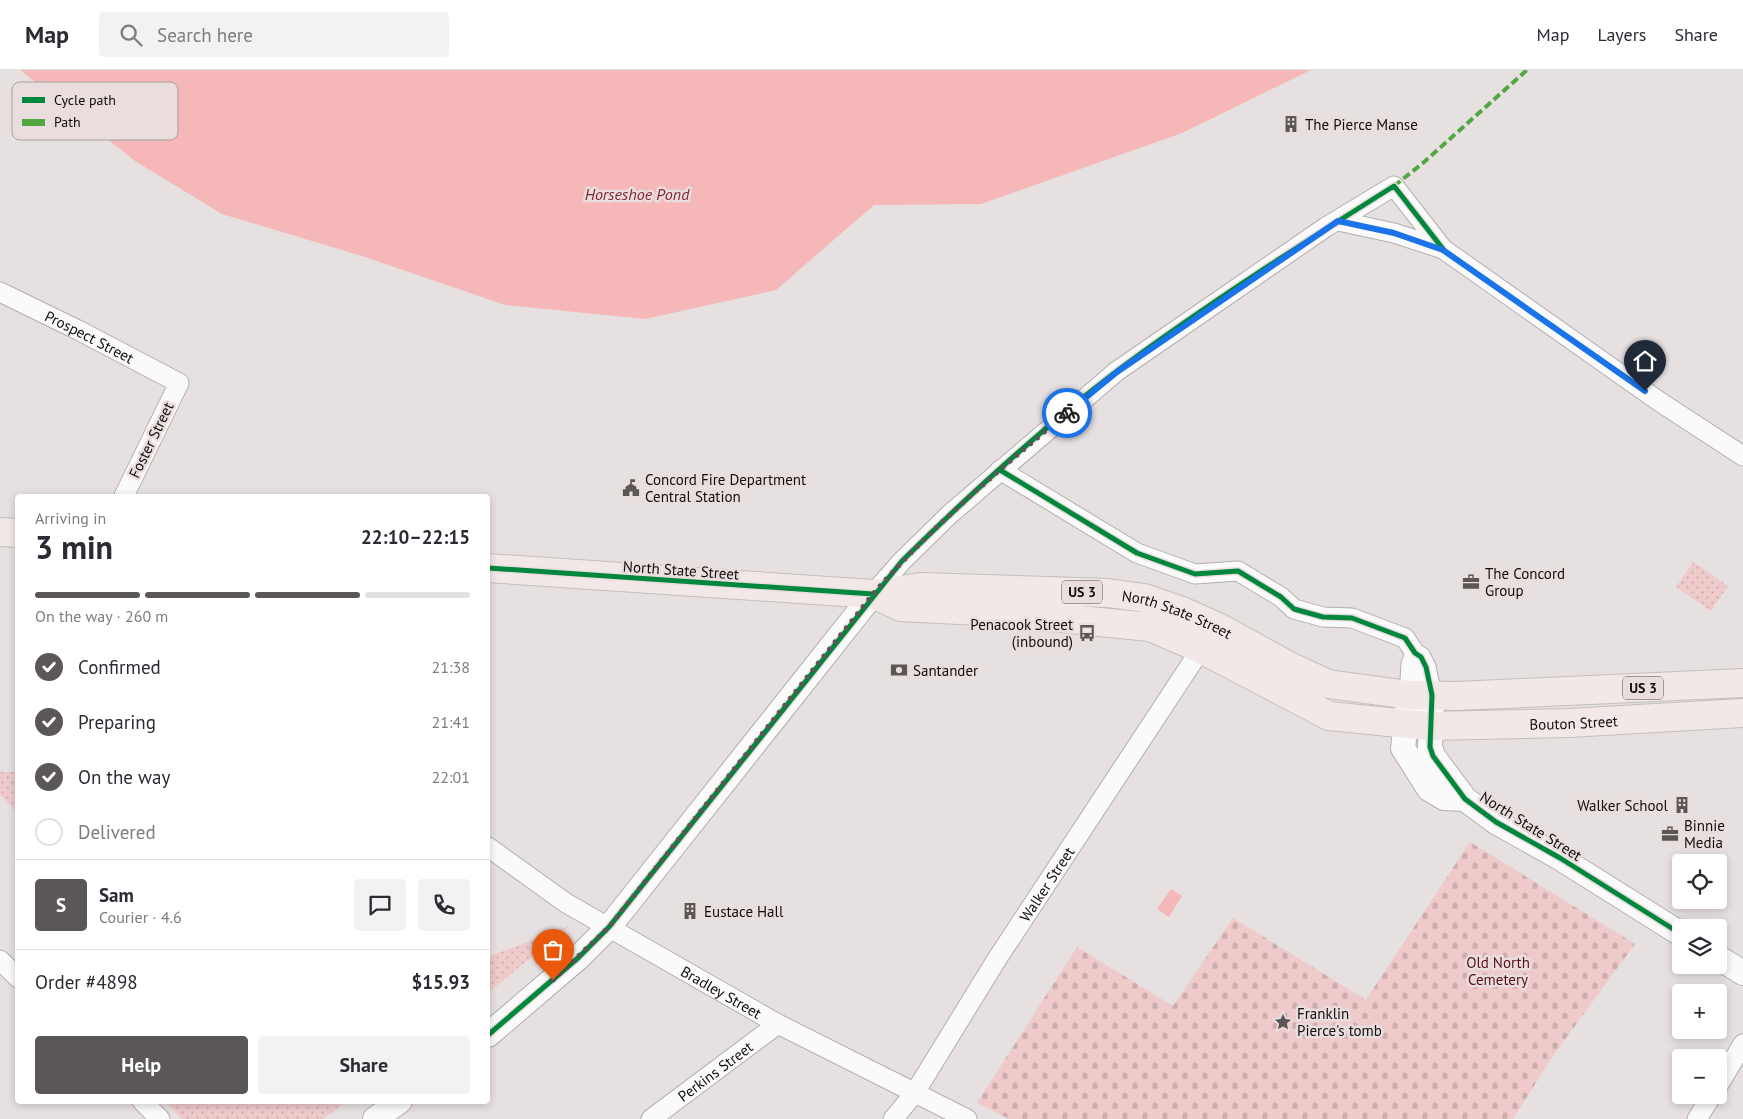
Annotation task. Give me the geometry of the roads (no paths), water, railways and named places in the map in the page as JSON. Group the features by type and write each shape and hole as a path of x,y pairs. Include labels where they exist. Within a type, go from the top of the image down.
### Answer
{"main road":[{"path":"0,532 15,533"},
{"name":"North State Street","path":"490,568 873,594 921,587 1108,593 1144,598 1182,611 1220,628 1291,668 1328,684 1420,695"},
{"name":"North State Street","path":"873,594 901,607 998,612 1150,627 1201,649 1329,716 1417,725"},
{"name":"Bouton Street","path":"1420,695 1542,693 1743,683"},
{"name":"Bouton Street","path":"1417,725 1569,723 1743,713"}],"street":[{"path":"490,1033 578,958 609,927 873,594 902,561 935,528 1000,470 1117,372 1338,221 1394,186 1443,250"},
{"path":"1338,221 1394,233 1443,250 1660,402 1743,456"},
{"name":"Prospect Street","path":"0,292 179,383"},
{"name":"Foster Street","path":"125,494 179,383"},
{"path":"1000,470 1137,553 1195,574 1238,571 1281,597 1294,609 1323,617 1352,618 1405,638 1415,653 1411,664 1420,695"},
{"name":"Walker Street","path":"893,1119 914,1094 997,959 1201,649"},
{"name":"North State Street","path":"1420,695 1417,725 1404,748 1429,789 1444,798 1465,799 1496,822 1560,858 1672,928"},
{"name":"Bradley Street","path":"490,847 566,903 778,1024 967,1119"},
{"path":"0,960 15,975"},
{"path":"1727,963 1743,973"},
{"name":"Perkins Street","path":"651,1119 778,1024"},
{"path":"1727,1071 1743,1044"},
{"path":"145,1104 160,1119"},
{"path":"375,1119 396,1104"},
{"path":"1697,1119 1706,1104"}],"water":[{"name":"Horseshoe Pond","path":"20,70 1311,70 1182,133 981,204 874,205 776,290 645,319 505,305 365,257 222,214 135,161 108,140 178,140 178,82 35,82"},
{"path":"1171,889 1182,896 1169,917 1157,909"}],"place":[{"name":"The Pierce Manse","path":"1291,124"},
{"name":"Concord Fire Department Central Station","path":"631,488"},
{"name":"The Concord Group","path":"1471,582"},
{"name":"Penacook Street (inbound)","path":"1087,633"},
{"name":"Santander","path":"899,670"},
{"name":"Walker School","path":"1682,805"},
{"name":"Binnie Media","path":"1670,834"},
{"name":"Eustace Hall","path":"690,911"},
{"name":"Franklin Pierce's tomb","path":"1283,1022"}],"park label":[{"name":"Old North Cemetery","path":"1498,970"}]}
